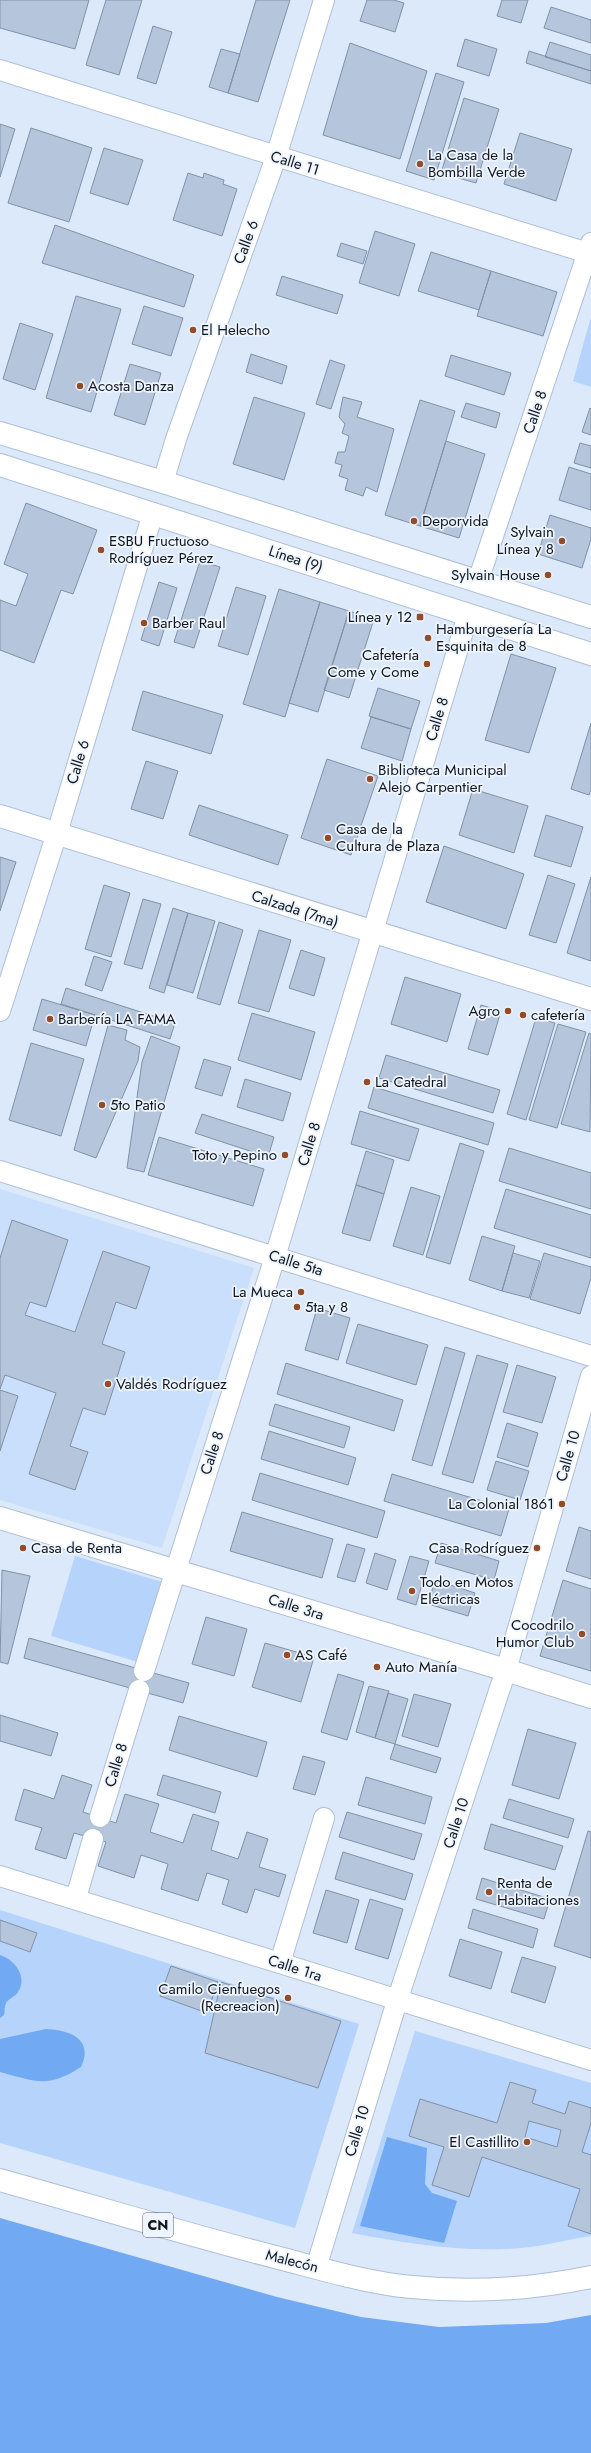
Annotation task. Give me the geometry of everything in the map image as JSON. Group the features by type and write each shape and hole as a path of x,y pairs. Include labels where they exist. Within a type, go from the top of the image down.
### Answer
{"main road":[{"path":"0,433 163,482 591,617"},
{"name":"Línea (9)","path":"0,464 468,616 591,654"},
{"name":"Calzada (7ma)","path":"0,816 373,933 591,999"},
{"name":"Calle 3ra","path":"0,1518 506,1670 591,1697"},
{"name":"Malecón","path":"0,2180 232,2246 316,2268 411,2287 456,2290 539,2286 591,2277"}],"street":[{"name":"Calle 6","path":"163,482 176,439 276,157 324,0"},
{"name":"Calle 11","path":"0,70 276,157 590,250"},
{"name":"Calle 8","path":"478,581 590,250"},
{"name":"Calle 6","path":"0,1010 57,833 153,513"},
{"name":"Calle 8","path":"144,1671 275,1257 468,616"},
{"name":"Calle 5ta","path":"0,1171 591,1356"},
{"name":"Calle 10","path":"316,2268 397,2000 506,1670 591,1376"},
{"name":"Calle 8","path":"100,1817 139,1690"},
{"path":"280,1963 324,1818"},
{"path":"76,1898 94,1839"},
{"name":"Calle 1ra","path":"0,1876 76,1898 591,2060"}],"shaded area":[{"path":"591,317 591,387 573,381"},
{"name":"Valdés Rodríguez","path":"0,1189 254,1268 162,1548 0,1500"},
{"path":"75,1556 162,1582 138,1662 51,1636"},
{"path":"0,1910 359,2024 295,2228 0,2143"},
{"path":"415,2031 591,2083 591,2236 531,2247 508,2249 463,2249 396,2241 352,2233"}],"water":[{"path":"0,1955 15,1965 21,1975 22,1981 18,1992 6,2003 4,2015 0,2018"},
{"path":"46,2029 63,2031 71,2034 82,2043 84,2057 81,2067 69,2074 50,2081 32,2080 0,2072 0,2039"},
{"path":"387,2137 427,2148 425,2184 432,2193 457,2201 444,2243 360,2226"},
{"path":"0,2218 277,2297 361,2317 439,2327 546,2323 591,2315 591,2453 0,2453"}],"building":[{"path":"0,0 89,0 75,49 0,28"},
{"path":"106,0 142,0 119,75 86,65"},
{"path":"256,0 290,0 258,102 228,93"},
{"path":"367,0 394,0 404,3 395,32 360,21"},
{"path":"502,0 528,0 521,23 497,16"},
{"path":"551,7 591,20 591,43 544,28"},
{"path":"153,26 172,32 156,84 137,78"},
{"path":"465,39 497,49 489,76 457,66"},
{"path":"550,42 591,55 591,71 545,57"},
{"path":"350,43 427,71 400,159 323,135"},
{"path":"221,49 240,54 228,93 209,87"},
{"path":"529,51 591,71 591,84 526,63"},
{"path":"436,73 464,82 434,180 406,171"},
{"path":"464,98 499,109 476,183 441,173"},
{"path":"0,124 15,129 0,177"},
{"path":"31,128 92,148 69,222 8,203"},
{"path":"520,133 572,149 556,201 504,184"},
{"path":"104,148 143,160 128,205 90,193"},
{"path":"188,173 203,178 204,173 224,180 223,184 237,189 222,236 173,220"},
{"path":"55,225 194,275 184,307 42,263"},
{"path":"375,231 415,244 399,296 359,283"},
{"path":"341,243 367,251 363,264 337,256"},
{"path":"431,252 491,271 479,310 418,291"},
{"path":"491,271 557,292 543,336 477,316"},
{"path":"282,276 343,295 337,314 276,295"},
{"path":"76,296 121,309 91,412 46,398"},
{"path":"144,306 183,318 171,356 132,344"},
{"path":"20,323 53,334 35,390 3,379"},
{"path":"251,354 287,366 282,384 246,372"},
{"path":"451,355 511,373 504,395 445,376"},
{"path":"330,360 345,365 331,409 316,404"},
{"path":"130,364 161,373 145,425 114,415"},
{"path":"254,397 305,413 284,480 233,464"},
{"path":"343,397 362,402 357,417 394,429 377,492 366,487 363,496 345,490 348,479 339,476 342,465 335,463 338,452 345,452 349,436 342,433 345,424 339,417"},
{"path":"420,400 455,411 420,526 385,515"},
{"path":"466,403 500,413 496,428 461,417"},
{"path":"590,408 591,409 591,435 582,432"},
{"path":"446,441 485,454 459,538 420,526"},
{"path":"580,443 591,446 591,468 574,463"},
{"path":"569,467 591,474 591,510 559,500"},
{"path":"26,503 97,530 73,594 61,590 34,663 0,650 0,600 16,606 28,574 4,564"},
{"path":"550,515 591,528 591,539 582,568 538,554"},
{"path":"200,561 220,567 194,648 174,642"},
{"path":"159,582 177,588 159,646 141,640"},
{"path":"236,587 266,596 248,655 218,646"},
{"path":"279,589 320,602 285,717 243,704"},
{"path":"320,602 349,611 318,712 289,703"},
{"path":"349,611 374,619 349,698 324,690"},
{"path":"511,654 556,668 529,753 485,740"},
{"path":"378,688 420,701 411,729 369,716"},
{"path":"143,691 223,715 211,754 132,730"},
{"path":"371,717 411,729 402,761 361,748"},
{"path":"591,723 591,790 589,795 571,789"},
{"path":"327,759 378,776 351,855 301,838"},
{"path":"146,761 178,771 163,819 131,809"},
{"path":"473,789 528,806 514,853 459,835"},
{"path":"199,805 288,835 278,865 189,835"},
{"path":"546,815 583,827 571,867 534,856"},
{"path":"444,846 524,874 506,929 426,902"},
{"path":"0,857 16,862 0,911"},
{"path":"548,875 575,884 556,943 529,935"},
{"path":"591,877 591,961 567,953"},
{"path":"104,885 130,893 111,957 85,949"},
{"path":"143,899 161,904 142,969 124,964"},
{"path":"173,908 188,913 164,993 149,988"},
{"path":"188,913 215,921 193,993 167,985"},
{"path":"219,922 243,930 220,1005 197,998"},
{"path":"259,930 291,940 269,1012 238,1003"},
{"path":"301,950 325,958 314,996 289,988"},
{"path":"94,956 112,962 102,991 85,985"},
{"path":"405,977 461,994 447,1042 391,1024"},
{"path":"66,988 175,1023 170,1039 61,1004"},
{"path":"42,999 95,1015 86,1046 33,1030"},
{"path":"481,1005 501,1011 488,1055 468,1049"},
{"path":"252,1013 315,1032 301,1080 238,1060"},
{"path":"536,1018 555,1023 526,1120 507,1114"},
{"path":"558,1024 586,1032 557,1128 529,1120"},
{"name":"5to Patio","path":"108,1025 127,1030 125,1040 140,1047 138,1061 96,1158 74,1150"},
{"path":"589,1033 591,1034 590,1132 561,1124"},
{"name":"5to Patio","path":"151,1036 180,1047 144,1172 127,1168 142,1062"},
{"path":"31,1043 84,1059 61,1136 9,1120"},
{"path":"386,1055 500,1090 493,1113 379,1078"},
{"path":"204,1059 231,1067 222,1096 195,1088"},
{"path":"245,1079 291,1093 283,1121 237,1107"},
{"path":"374,1087 494,1123 488,1145 368,1108"},
{"path":"360,1111 419,1129 409,1161 351,1144"},
{"path":"202,1114 274,1137 268,1157 195,1133"},
{"path":"159,1137 264,1169 253,1206 148,1175"},
{"path":"460,1143 484,1151 450,1264 426,1257"},
{"path":"509,1148 591,1173 591,1209 499,1181"},
{"path":"366,1151 394,1160 384,1194 356,1185"},
{"path":"356,1185 384,1194 370,1241 342,1233"},
{"path":"411,1187 440,1196 423,1255 393,1246"},
{"path":"506,1189 591,1215 591,1258 494,1228"},
{"path":"12,1220 68,1240 46,1307 30,1302 25,1315 75,1332 103,1251 150,1267 136,1309 116,1302 102,1344 125,1352 105,1415 83,1408 70,1446 88,1452 75,1490 29,1474 56,1393 5,1375 0,1389 0,1258"},
{"path":"482,1236 515,1246 502,1291 469,1280"},
{"path":"513,1253 540,1261 529,1298 502,1291"},
{"path":"544,1253 591,1267 591,1278 580,1314 530,1299"},
{"path":"317,1308 350,1318 338,1360 305,1350"},
{"path":"358,1324 428,1345 416,1385 346,1363"},
{"path":"445,1347 465,1353 432,1466 412,1460"},
{"path":"477,1355 508,1364 473,1483 442,1474"},
{"path":"286,1363 403,1400 394,1431 277,1394"},
{"path":"517,1365 556,1377 542,1423 503,1412"},
{"path":"0,1390 18,1396 0,1451"},
{"path":"275,1404 350,1427 344,1448 269,1425"},
{"path":"507,1423 538,1433 528,1467 497,1457"},
{"path":"269,1431 356,1458 348,1485 261,1459"},
{"path":"496,1461 529,1471 520,1500 487,1490"},
{"path":"260,1473 385,1511 377,1538 252,1500"},
{"path":"392,1474 509,1509 501,1536 384,1501"},
{"path":"242,1512 333,1539 322,1578 230,1551"},
{"path":"579,1527 591,1531 591,1579 566,1571"},
{"path":"441,1543 499,1561 494,1580 435,1563"},
{"path":"347,1544 365,1549 355,1582 337,1577"},
{"path":"375,1553 396,1560 387,1590 366,1583"},
{"path":"410,1556 429,1561 416,1605 397,1599"},
{"path":"2,1570 30,1576 8,1664 0,1662"},
{"path":"435,1580 475,1593 468,1616 428,1604"},
{"path":"563,1580 591,1589 591,1671 540,1656"},
{"path":"206,1617 247,1629 234,1676 192,1664"},
{"path":"29,1638 189,1683 183,1703 24,1658"},
{"path":"265,1643 314,1657 301,1702 252,1687"},
{"path":"338,1674 364,1682 347,1740 321,1732"},
{"path":"369,1686 389,1691 375,1738 356,1732"},
{"path":"388,1693 408,1699 395,1744 375,1738"},
{"path":"414,1694 451,1704 438,1747 402,1736"},
{"path":"0,1715 58,1733 51,1756 0,1741"},
{"path":"179,1716 267,1742 257,1777 169,1750"},
{"path":"528,1729 576,1743 559,1799 512,1785"},
{"path":"395,1744 441,1758 436,1773 390,1759"},
{"path":"303,1756 325,1762 315,1795 293,1789"},
{"path":"62,1775 92,1785 83,1812 116,1823 125,1794 159,1804 150,1832 183,1843 193,1814 219,1822 211,1850 238,1859 247,1832 268,1839 259,1867 286,1875 279,1897 255,1889 247,1913 222,1904 229,1880 207,1873 198,1901 161,1889 168,1864 141,1855 134,1878 98,1866 106,1842 74,1833 66,1859 35,1849 42,1828 15,1820 24,1789 54,1799"},
{"path":"163,1775 221,1792 215,1813 157,1795"},
{"path":"366,1777 432,1797 425,1824 358,1805"},
{"path":"509,1799 574,1819 568,1838 503,1818"},
{"path":"347,1812 422,1834 414,1860 339,1837"},
{"path":"491,1824 563,1846 555,1870 484,1849"},
{"path":"588,1831 591,1832 591,1958 554,1946"},
{"path":"343,1852 413,1874 405,1900 335,1879"},
{"path":"482,1878 550,1899 544,1919 476,1899"},
{"path":"326,1890 359,1900 347,1943 313,1933"},
{"path":"370,1899 403,1909 388,1959 355,1949"},
{"path":"473,1909 538,1929 533,1948 468,1928"},
{"path":"0,1920 37,1933 30,1952 0,1941"},
{"path":"460,1939 502,1952 491,1989 449,1976"},
{"path":"522,1957 556,1967 545,2003 511,1992"},
{"path":"171,1966 218,1982 207,2013 160,1996"},
{"path":"221,1982 341,2021 318,2088 205,2053"},
{"path":"510,2082 536,2090 532,2103 565,2114 569,2101 591,2108 591,2123 582,2152 591,2155 591,2234 568,2226 580,2189 482,2157 469,2197 432,2185 444,2147 409,2136 420,2099 497,2123","holes":["529,2121 561,2130 557,2147 525,2137"]}],"place":[{"name":"La Casa de la Bombilla Verde","path":"420,164"},
{"name":"El Helecho","path":"193,330"},
{"name":"Acosta Danza","path":"80,386"},
{"name":"Deporvida","path":"414,521"},
{"name":"Sylvain Línea y 8","path":"562,541"},
{"name":"ESBU Fructuoso Rodríguez Pérez","path":"101,550"},
{"name":"Sylvain House","path":"548,575"},
{"name":"Línea y 12","path":"420,617"},
{"name":"Barber Raul","path":"144,623"},
{"name":"Hamburgesería La Esquinita de 8","path":"428,638"},
{"name":"Cafetería Come y Come","path":"427,664"},
{"name":"Biblioteca Municipal Alejo Carpentier","path":"370,779"},
{"name":"Casa de la Cultura de Plaza","path":"328,838"},
{"name":"Agro","path":"508,1011"},
{"name":"cafetería","path":"523,1015"},
{"name":"Barbería LA FAMA","path":"50,1019"},
{"name":"La Catedral","path":"367,1082"},
{"name":"5to Patio","path":"102,1105"},
{"name":"Toto y Pepino","path":"285,1155"},
{"name":"La Mueca","path":"301,1292"},
{"name":"5ta y 8","path":"297,1307"},
{"name":"Valdés Rodríguez","path":"108,1384"},
{"name":"La Colonial 1861","path":"562,1504"},
{"name":"Casa de Renta","path":"23,1548"},
{"name":"Casa Rodríguez","path":"537,1548"},
{"name":"Todo en Motos Eléctricas","path":"412,1591"},
{"name":"Cocodrilo Humor Club","path":"582,1634"},
{"name":"AS Café","path":"287,1655"},
{"name":"Auto Manía","path":"377,1667"},
{"name":"Renta de Habitaciones","path":"489,1892"},
{"name":"Camilo Cienfuegos (Recreacion)","path":"288,1998"},
{"name":"El Castillito","path":"527,2142"}]}
